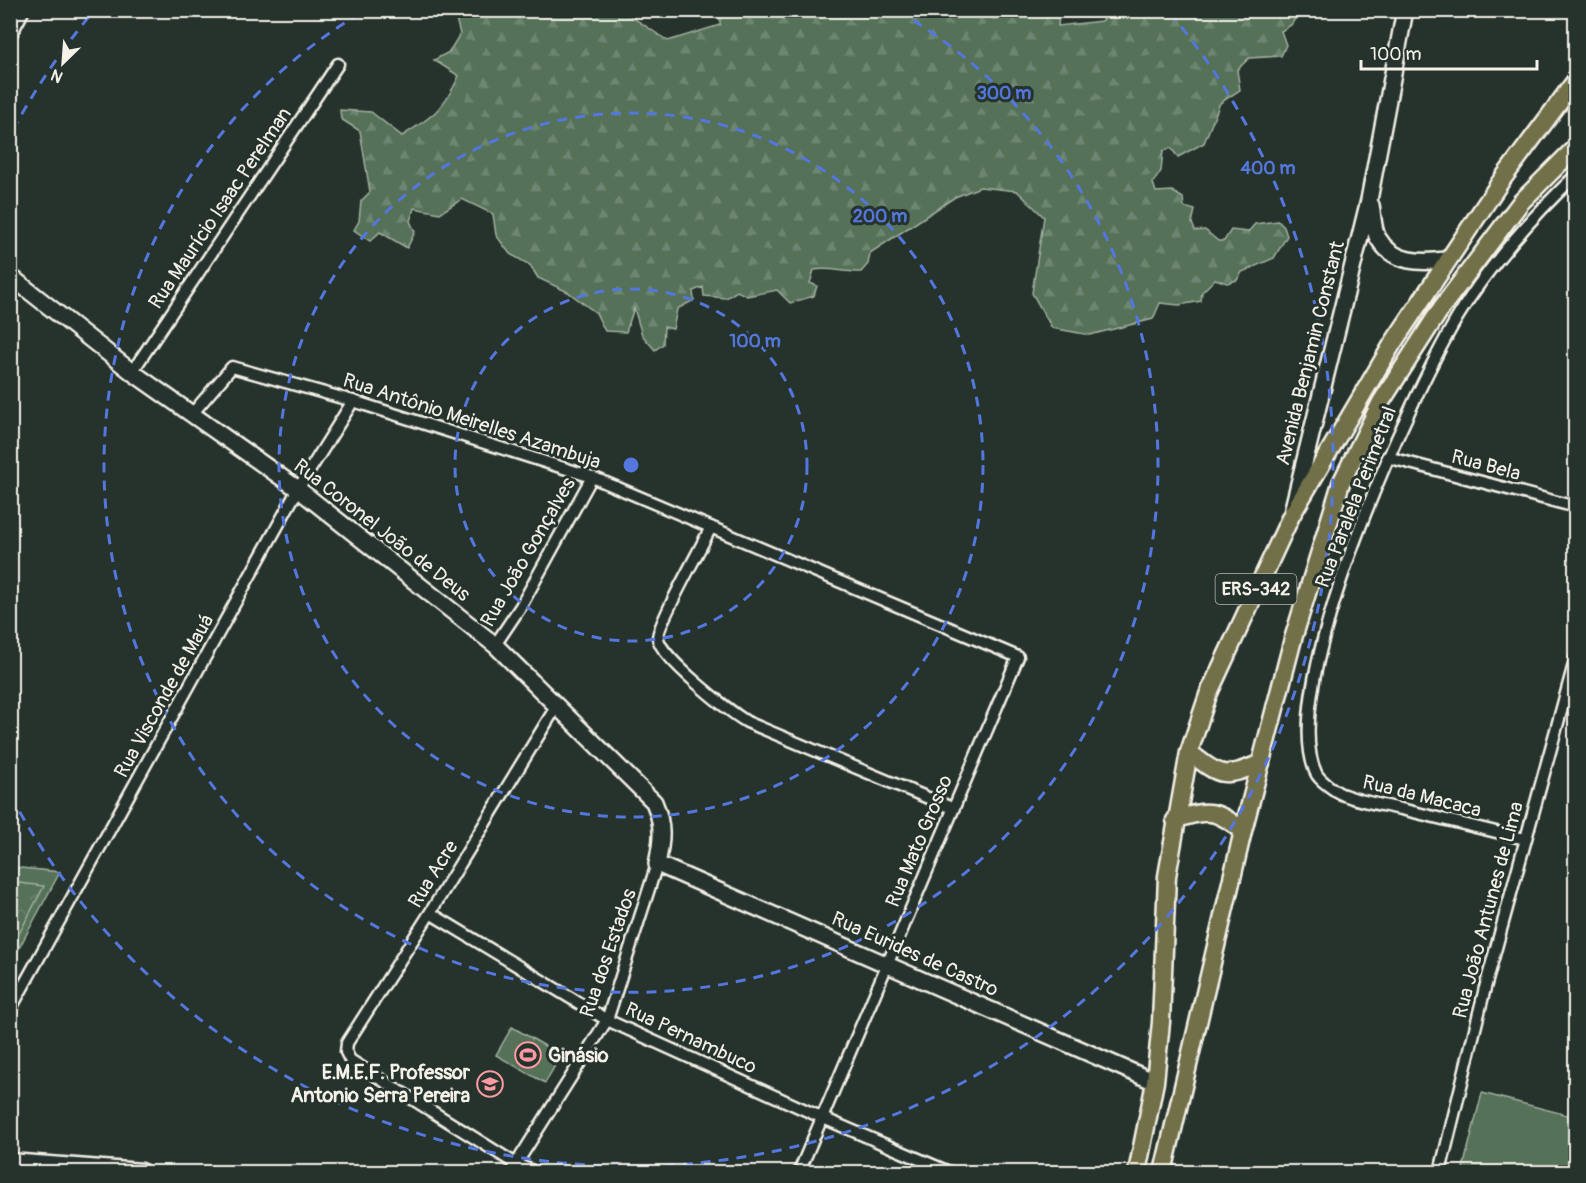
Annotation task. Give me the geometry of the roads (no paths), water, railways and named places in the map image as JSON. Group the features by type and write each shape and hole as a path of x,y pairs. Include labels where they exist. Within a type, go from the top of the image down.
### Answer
{"main road":[{"name":"ERS-342","path":"1137,1173 1155,1082 1161,1022 1167,876 1175,820 1189,752 1208,695 1291,516 1393,343 1446,260 1575,80"},
{"name":"ERS-342","path":"1162,1173 1244,831 1293,639 1341,483 1382,402 1442,308 1521,202 1575,147"},
{"path":"1189,752 1218,773 1234,775 1261,763"},
{"path":"1175,820 1200,811 1223,815 1244,831"}],"street":[{"path":"10,31 21,10"},
{"name":"Avenida Benjamin Constant","path":"1291,516 1370,200 1405,10"},
{"name":"Rua Maurício Isaac Perelman","path":"132,372 338,64"},
{"name":"Rua Paralela Perimetral","path":"1316,775 1309,744 1311,695 1321,647 1386,458 1424,379 1458,316 1509,246 1575,175"},
{"name":"Avenida Benjamin Constant","path":"1370,200 1377,238 1393,254 1415,263 1446,260"},
{"name":"Rua Coronel João de Deus","path":"10,276 132,372 298,489 495,645 654,802 662,819 663,837 657,864"},
{"name":"Rua Antônio Meirelles Azambuja","path":"192,414 232,367 353,401 592,477 1018,657"},
{"name":"Rua Visconde de Mauá","path":"10,1010 298,489 353,401"},
{"name":"Rua Bela","path":"1386,458 1575,507"},
{"name":"Rua João Gonçalves","path":"495,645 521,606 592,477"},
{"path":"711,527 660,624 658,639 665,653 729,711 747,723 952,808"},
{"name":"Rua Mato Grosso","path":"799,1173 1018,657"},
{"name":"Rua João Antunes de Lima","path":"1440,1173 1485,988 1575,657"},
{"name":"Rua Acre","path":"514,1168 350,1060 346,1052 347,1043 430,913 556,707"},
{"name":"Rua da Macaca","path":"1316,775 1342,795 1525,839"},
{"name":"Rua Eurides de Castro","path":"657,864 1155,1082"},
{"name":"Rua dos Estados","path":"514,1168 607,1020 657,864"},
{"name":"Rua Pernambuco","path":"430,913 607,1020 950,1173"},
{"path":"10,1159 142,1169"},
{"path":"514,1168 535,1173"}],"place":[{"name":"Ginásio","path":"528,1055"},
{"name":"E.M.E.F. Professor Antonio Serra Pereira","path":"490,1084"}]}
